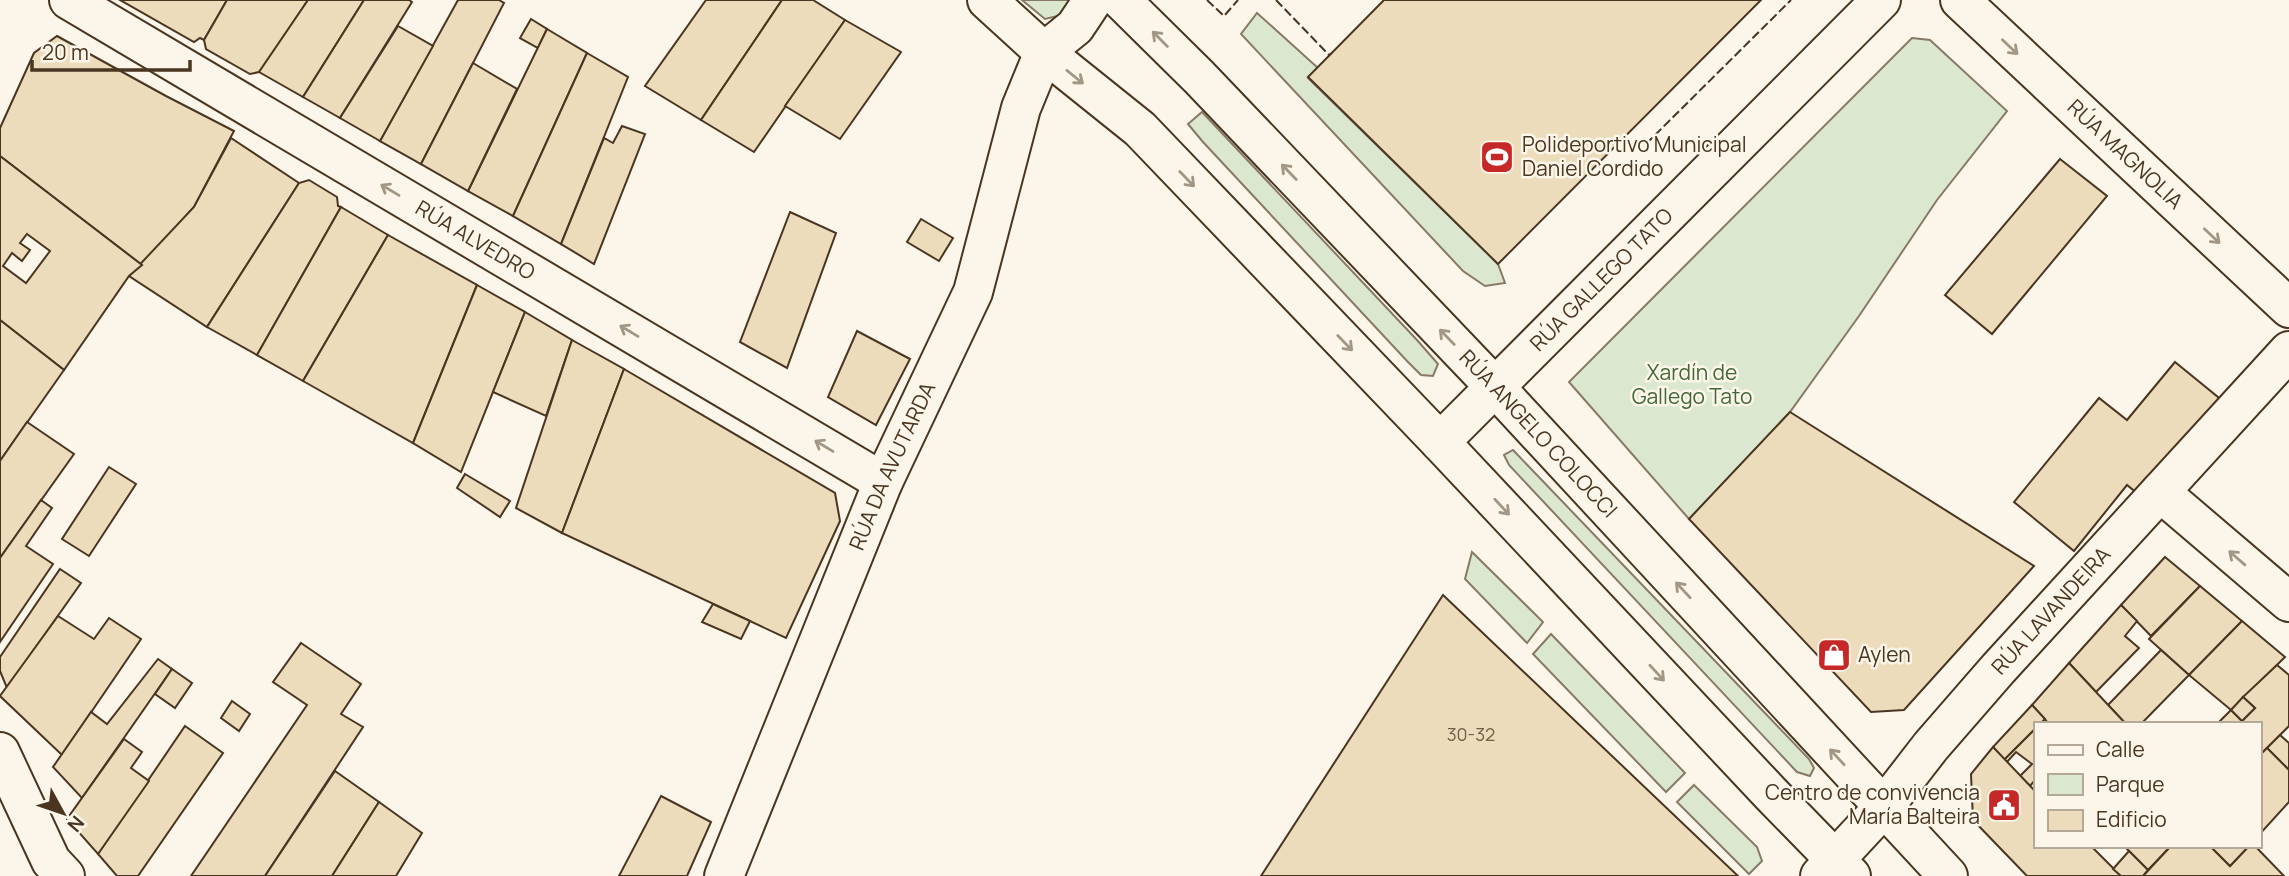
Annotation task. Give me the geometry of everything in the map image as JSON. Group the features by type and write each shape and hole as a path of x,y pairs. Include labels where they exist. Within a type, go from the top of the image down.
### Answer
{"street":[{"name":"RÚA ALVEDRO","path":"69,0 883,482"},
{"path":"987,0 1044,52 1140,129 1440,442 1835,871"},
{"path":"1044,52 1075,27 1093,0"},
{"name":"RÚA ANGELO COLOCCI","path":"1121,0 1199,77 1494,386 1948,876"},
{"name":"RÚA GALLEGO TATO","path":"1440,442 1881,0"},
{"name":"RÚA MAGNOLIA","path":"1961,0 2289,308"},
{"name":"RÚA DA AVUTARDA","path":"724,876 883,482 973,292 1021,108 1044,52"},
{"name":"RÚA LAVANDEIRA","path":"1835,871 1931,747 1998,669 2289,351"},
{"path":"2160,492 2289,603"},
{"path":"0,752 54,871"}],"green space":[{"path":"1022,0 1072,0 1066,14 1045,19"},
{"path":"1257,13 1318,68 1308,78 1498,264 1505,283 1485,286 1463,271 1241,34"},
{"name":"Xardín de Gallego Tato","path":"1912,38 1930,40 2007,111 1937,200 1790,412 1689,519 1569,382"},
{"path":"1202,112 1438,364 1433,376 1421,375 1407,361 1203,142 1188,124"},
{"path":"1513,450 1809,759 1814,768 1810,776 1797,772 1509,465 1504,455"},
{"path":"1472,552 1543,622 1527,643 1465,579"},
{"path":"1551,634 1685,773 1666,792 1533,654"},
{"path":"1694,785 1757,847 1762,861 1749,874 1677,802"}],"building":[{"path":"120,0 227,0 204,40 200,38 194,42"},
{"path":"227,0 308,0 263,68 250,74 206,49 204,40"},
{"path":"308,0 364,0 303,97 259,72"},
{"path":"364,0 412,2 340,118 303,97"},
{"path":"458,0 499,0 504,3 421,164 380,141"},
{"path":"706,0 782,0 701,120 645,86"},
{"path":"782,0 813,0 845,20 754,152 701,120"},
{"name":"Polideportivo Municipal Daniel Cordido","path":"1384,0 1761,0 1498,264 1308,77"},
{"path":"531,19 547,29 538,48 520,38"},
{"path":"845,20 901,52 840,139 785,106"},
{"path":"398,26 433,46 380,141 340,118"},
{"path":"547,29 587,53 513,216 468,191"},
{"path":"57,36 234,131 194,207 142,265 0,156 0,128 34,53"},
{"path":"587,53 628,77 561,244 513,216"},
{"path":"473,63 517,89 468,191 421,164"},
{"path":"622,126 645,134 594,264 561,244 604,138 613,143"},
{"path":"231,138 299,183 207,327 129,276 194,207"},
{"path":"0,156 142,265 129,276 64,370 0,320","holes":["27,234 50,251 26,283 3,266 12,253 22,261 30,250 20,243"]},
{"path":"2060,159 2107,196 1992,334 1945,295"},
{"path":"309,180 337,197 338,206 341,207 257,355 207,327 299,183"},
{"path":"341,207 388,235 303,381 257,355"},
{"path":"790,212 836,233 787,368 740,342"},
{"path":"921,219 953,238 939,261 907,242"},
{"path":"388,235 477,285 413,443 303,381"},
{"path":"477,285 525,312 461,472 413,443"},
{"path":"525,312 572,340 546,416 493,392"},
{"path":"0,320 64,370 0,461"},
{"path":"857,331 910,359 876,425 828,397"},
{"path":"572,340 624,369 562,533 516,508"},
{"path":"2175,362 2224,402 2144,499 2127,485 2074,551 2014,502 2099,398 2127,420"},
{"path":"624,369 835,493 840,521 786,638 562,533"},
{"path":"1790,412 2034,566 1904,710 1871,712 1689,519"},
{"path":"27,422 74,454 0,558 0,461"},
{"path":"109,467 136,484 89,556 62,539"},
{"path":"465,474 510,501 500,517 457,488"},
{"path":"41,500 52,508 26,546 53,564 0,642 0,558"},
{"path":"2165,557 2200,586 2151,636 2121,605"},
{"path":"60,569 81,583 7,688 0,671 0,657"},
{"path":"2200,586 2242,621 2189,675 2149,639"},
{"path":"1443,595 1738,876 1261,876"},
{"path":"713,604 750,621 741,639 702,622"},
{"path":"2121,605 2137,621 2125,636 2139,648 2096,692 2069,663"},
{"path":"58,616 94,639 109,618 141,639 62,755 0,696"},
{"path":"2242,621 2285,657 2231,710 2189,675"},
{"path":"301,643 361,684 341,714 363,727 265,876 191,876 307,705 273,682"},
{"path":"2161,650 2189,675 2143,722 2124,722 2108,705"},
{"path":"158,659 172,669 82,798 53,767 91,712 107,724"},
{"path":"2069,663 2124,722 2047,722 2032,705"},
{"path":"2277,665 2289,675 2289,726 2261,754 2261,722 2219,722 2231,710 2242,721 2255,708 2243,697"},
{"path":"172,669 192,683 175,708 155,694"},
{"path":"2243,697 2255,708 2242,721 2231,710"},
{"path":"232,701 250,714 239,731 221,718"},
{"path":"2032,705 2045,719 2042,722 2034,722 2034,730 2004,760 1993,747"},
{"path":"185,726 223,753 138,876 117,876 98,854"},
{"path":"2034,730 2034,781 2030,786 2020,776 2032,764 2016,752 2007,762 2004,760"},
{"path":"2280,735 2289,743 2289,770 2267,748"},
{"path":"124,739 142,752 131,768 149,781 98,854 67,819"},
{"name":"Centro de convivencia María Balteira","path":"1993,747 2034,790 2034,848 2093,848 2121,876 2027,876 1973,820 1971,774"},
{"path":"2267,748 2289,770 2289,802 2261,833 2261,754"},
{"path":"335,771 379,802 332,876 265,876"},
{"path":"661,796 711,822 687,876 619,876"},
{"path":"379,802 422,833 396,876 332,876"},
{"path":"2126,848 2168,849 2148,870"},
{"path":"2169,848 2212,848 2230,866 2247,848 2257,848 2284,876 2143,876"},
{"path":"2212,848 2247,848 2230,866"},
{"path":"2129,851 2148,870 2143,876 2121,876 2113,869"}],"fence":[{"path":"1207,0 1224,16 1238,0"},
{"path":"1276,0 1329,55 1332,53"},
{"path":"1646,144 1791,0"}],"place":[{"name":"Polideportivo Municipal Daniel Cordido","path":"1497,157"},
{"name":"Aylen","path":"1834,655"},
{"name":"Centro de convivencia María Balteira","path":"2004,805"}]}
